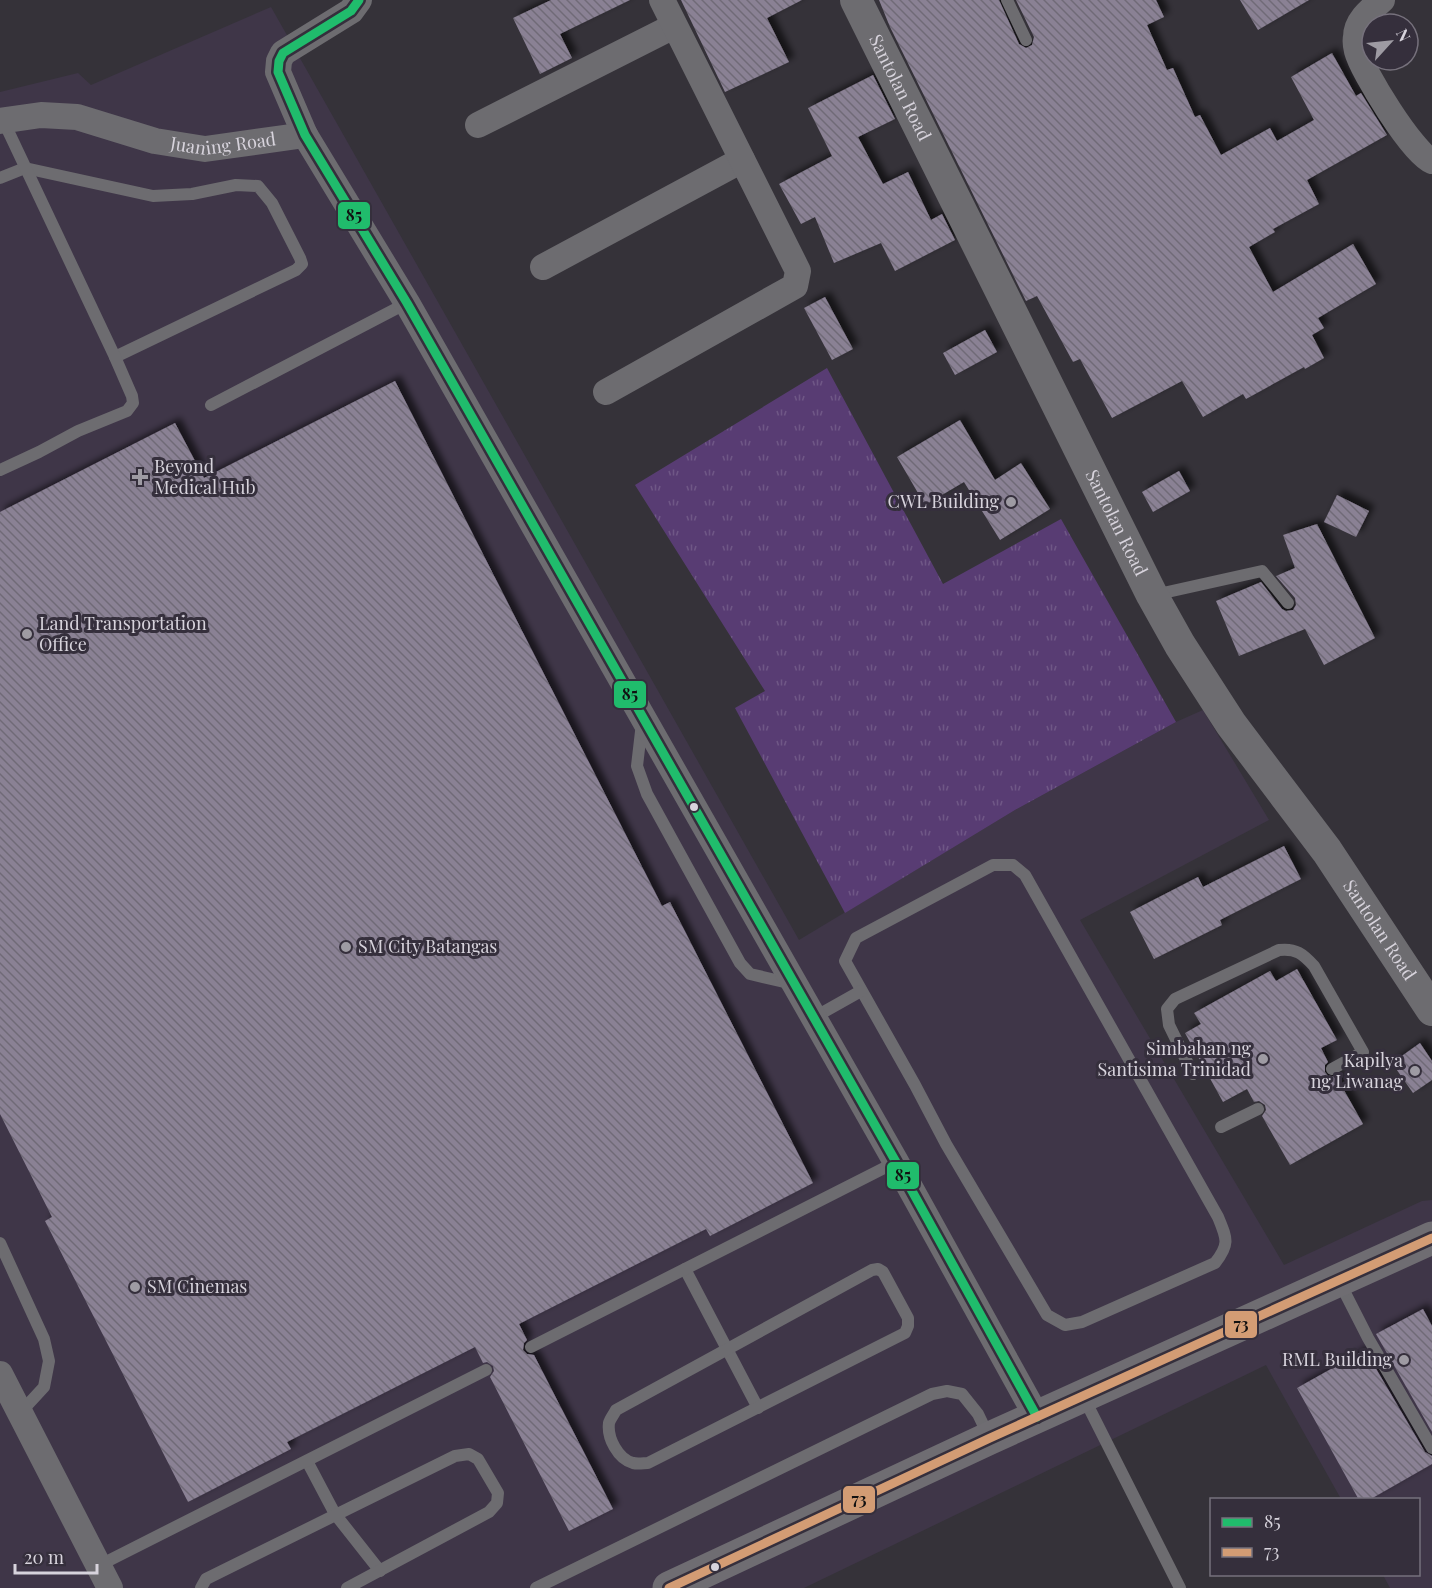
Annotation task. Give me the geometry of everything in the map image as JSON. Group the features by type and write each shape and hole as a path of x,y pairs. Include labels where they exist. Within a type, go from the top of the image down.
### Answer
{"main road":[{"path":"669,1588 701,1582 990,1438 1432,1238"}],"street":[{"path":"359,0 351,11 284,53 279,60 278,72 305,135 407,303 896,1162 1037,1417"},
{"path":"606,392 795,286 798,271 662,0"},
{"name":"Santolan Road","path":"856,0 1152,595 1180,645 1232,724 1327,851 1432,1010"},
{"path":"1382,0 1360,21 1355,34 1357,51 1382,100 1423,157 1432,161"},
{"path":"478,125 674,26"},
{"name":"Juaning Road","path":"1,120 41,115 77,117 155,141 206,149 305,135"},
{"path":"543,267 742,160"},
{"path":"0,1374 104,1577"}],"lane":[{"path":"1007,0 1026,40"},
{"path":"0,470 78,431 127,411 133,403 115,357 1,120"},
{"path":"0,178 25,168 153,196 192,194 236,185 258,186 272,203 300,258 302,264 296,270 115,357"},
{"path":"211,405 407,303"},
{"path":"1152,595 1262,571 1288,603"},
{"path":"643,718 637,766 647,794 740,963 750,974 767,980 793,984"},
{"path":"993,865 1013,865 1025,875 1218,1217 1226,1236 1225,1249 1215,1263 1082,1322 1065,1324 1047,1315 946,1144 861,991 845,961 856,938 993,865"},
{"path":"1192,1074 1169,1025 1167,1009 1175,999 1279,950 1292,949 1303,954 1314,966 1363,1052 1332,1069"},
{"path":"813,1018 861,991"},
{"path":"1221,1127 1258,1109"},
{"path":"531,1347 896,1162"},
{"path":"0,1244 44,1339 49,1361 44,1387 20,1413"},
{"path":"685,1269 758,1408"},
{"path":"878,1269 883,1272 908,1318 905,1333 758,1408 648,1463 626,1460 617,1451 610,1437 609,1421 616,1410 872,1270 878,1269"},
{"path":"1339,1280 1368,1338 1432,1448"},
{"path":"104,1577 307,1461 486,1370"},
{"path":"536,1588 932,1394 946,1391 963,1394 978,1414 990,1438"},
{"path":"1083,1396 1180,1588"},
{"path":"201,1588 206,1579 455,1456 470,1454 478,1459 498,1493 497,1503 489,1512 347,1588"},
{"path":"307,1461 335,1514 380,1571"}],"shaded area":[{"name":"SM City Batangas","path":"271,7 799,940 1015,810 1176,722 1203,710 1269,820 1080,920 1284,1265 1422,1201 1432,1200 1432,1588 1390,1588 1384,1576 1420,1576 1420,1498 1340,1498 1266,1365 804,1588 0,1588 0,92 78,73 91,85"}],"green space":[{"path":"827,368 943,584 1061,519 1176,722 1015,810 845,913 735,708 765,691 635,485"}],"building":[{"path":"551,0 630,0 560,34 572,58 540,74 513,18"},
{"path":"681,0 802,0 767,18 789,62 725,92"},
{"path":"879,0 999,0 1019,44 1026,48 1032,45 1034,37 1016,0 1156,0 1164,17 1147,25 1167,70 1173,68 1195,117 1200,115 1221,155 1270,128 1277,141 1314,120 1291,77 1332,53 1356,96 1361,93 1387,135 1307,180 1319,204 1273,229 1275,232 1249,247 1273,292 1353,244 1376,284 1318,318 1324,328 1312,335 1324,358 1246,399 1243,394 1203,417 1182,381 1112,418 1080,359 1073,362 1037,296 1026,301 890,27"},
{"path":"1240,0 1309,0 1258,30"},
{"path":"873,75 895,119 858,137 883,184 908,172 931,220 942,214 955,240 895,271 881,243 834,263 815,217 801,224 779,184 832,156 808,108"},
{"path":"825,297 853,349 832,360 804,308"},
{"path":"985,330 997,352 955,375 943,353"},
{"name":"SM City Batangas","path":"395,381 662,906 670,902 813,1183 710,1236 706,1229 519,1324 527,1340 523,1350 527,1354 534,1355 613,1509 569,1531 490,1377 494,1371 493,1366 487,1362 483,1363 475,1347 287,1442 291,1449 188,1502 45,1221 52,1217 0,1114 0,512 175,423 204,478"},
{"path":"960,420 995,480 1021,463 1050,509 1000,540 964,482 925,505 897,457"},
{"path":"1179,471 1190,491 1153,512 1142,492"},
{"path":"1337,495 1369,511 1356,537 1324,522"},
{"path":"1317,524 1375,638 1324,665 1305,629 1239,656 1216,601 1261,582 1282,609 1293,610 1296,605 1295,598 1276,576 1295,568 1283,535"},
{"path":"1284,846 1301,879 1220,920 1222,925 1154,959 1130,912 1198,877 1203,887"},
{"name":"Simbahan ng Santisima Trinidad","path":"1297,969 1337,1040 1321,1048 1328,1062 1325,1065 1325,1072 1328,1076 1336,1076 1363,1124 1290,1165 1262,1116 1266,1110 1265,1105 1259,1101 1254,1102 1247,1089 1223,1102 1185,1033 1201,1024 1194,1013 1270,971 1276,981"},
{"name":"Kapilya ng Liwanag","path":"1420,1043 1432,1061 1432,1080 1413,1093 1392,1063"},
{"path":"1423,1309 1432,1326 1432,1432 1376,1334"},
{"path":"1365,1350 1425,1452 1432,1456 1432,1464 1372,1498 1358,1498 1297,1388"}],"transit line":[{"name":"85","path":"359,0 351,11 283,53 279,61 278,72 305,135 407,303 896,1162 1037,1417"},
{"name":"73","path":"669,1588 990,1438 1432,1238"}],"place":[{"name":"Beyond Medical Hub","path":"140,477"},
{"name":"CWL Building","path":"1011,502"},
{"name":"Land Transportation Office","path":"27,634"},
{"name":"SM City Batangas","path":"346,947"},
{"name":"Simbahan ng Santisima Trinidad","path":"1263,1059"},
{"name":"Kapilya ng Liwanag","path":"1415,1071"},
{"name":"SM Cinemas","path":"135,1287"},
{"name":"RML Building","path":"1404,1360"}]}
